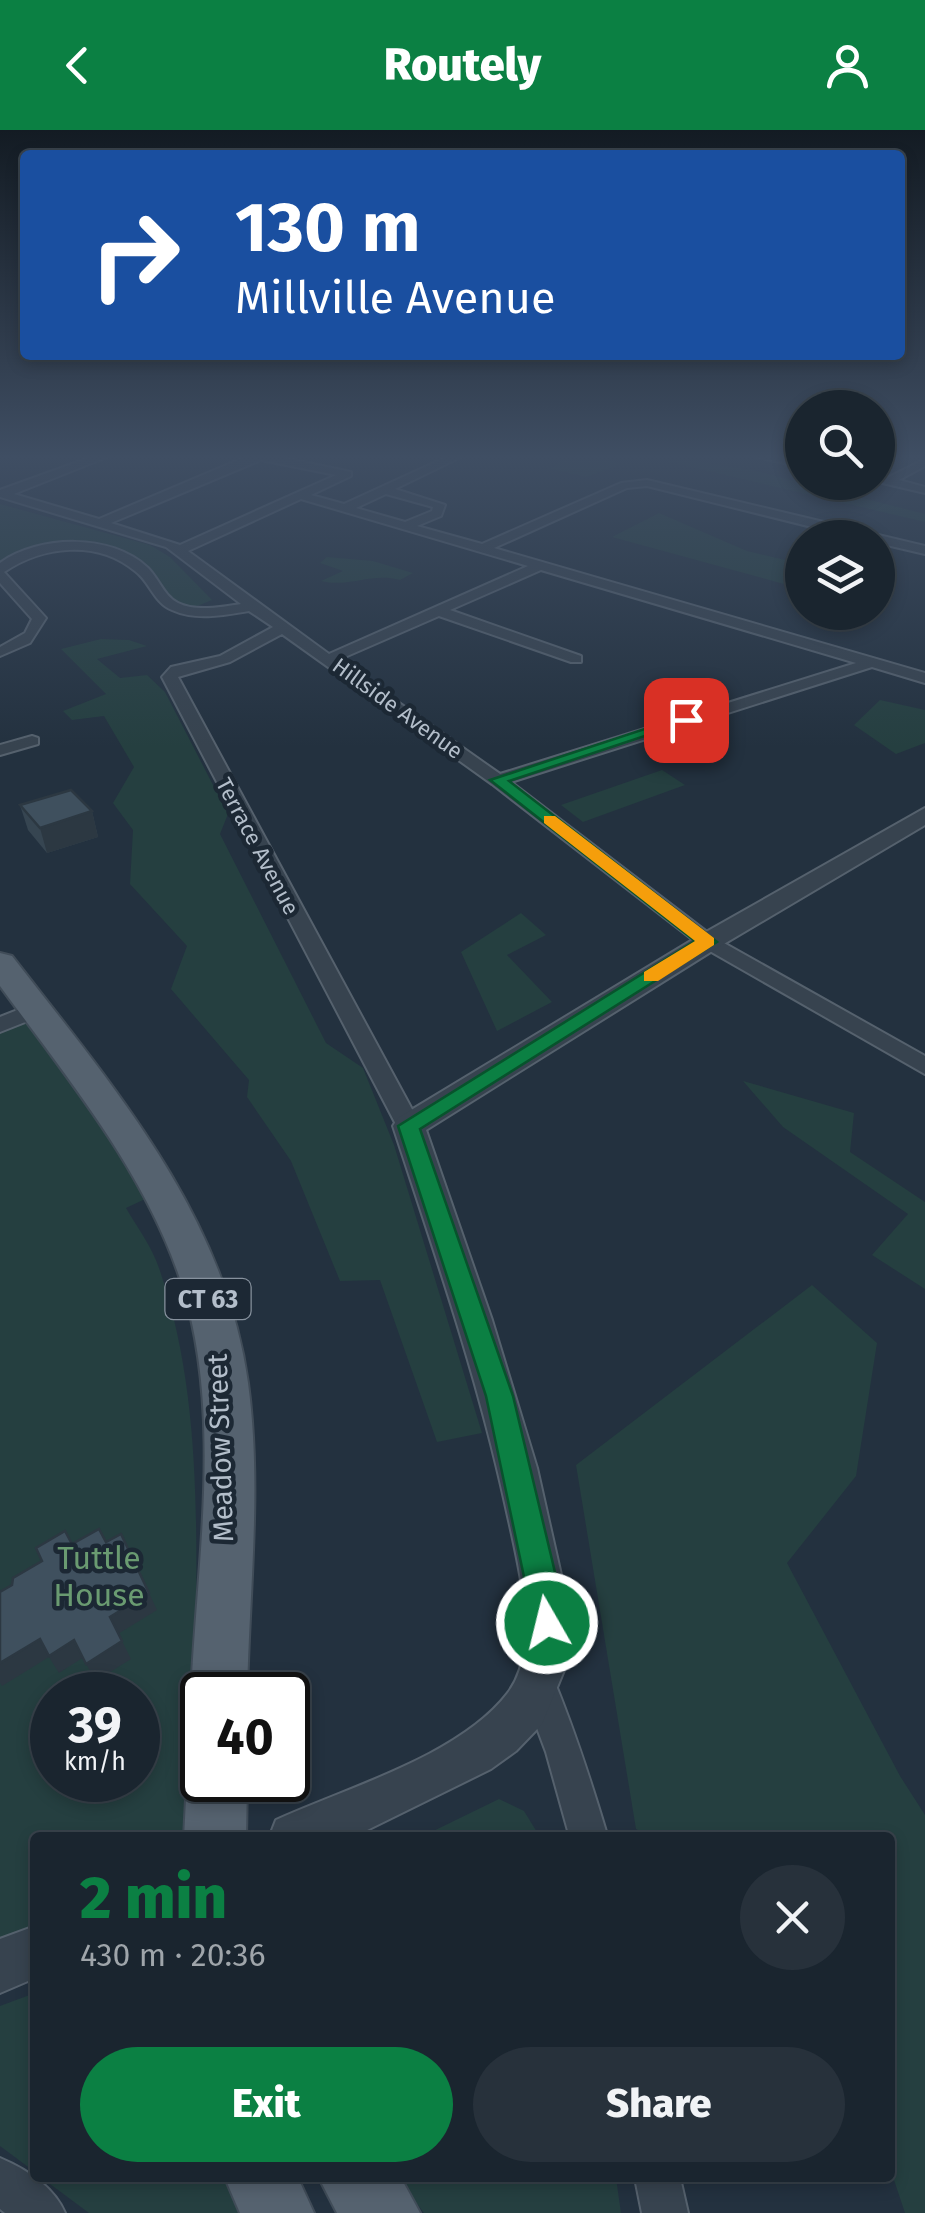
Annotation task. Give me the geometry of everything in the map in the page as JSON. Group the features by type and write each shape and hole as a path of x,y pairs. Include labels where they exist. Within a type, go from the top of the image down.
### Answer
{"main road":[{"name":"Meadow Street","path":"0,963 18,1018 102,1103 160,1192 204,1286 224,1402 226,1513 220,1672"},
{"path":"214,1832 216,1802"},
{"path":"263,2182 277,2213"},
{"path":"358,2182 382,2213"}],"street":[{"path":"0,652 27,639 39,623 0,572 32,552"},
{"path":"105,552 142,569 166,601 178,608 223,610 252,606"},
{"name":"Hillside Avenue","path":"183,552 252,606 498,780 708,942 925,1066"},
{"path":"497,552 925,678"},
{"path":"330,660 539,566"},
{"path":"440,611 576,659"},
{"name":"Terrace Avenue","path":"284,628 225,660 176,670 170,677 408,1126"},
{"path":"498,780 871,662"},
{"path":"0,750 32,741"},
{"path":"307,1832 492,1740 522,1714 538,1683 547,1650 547,1623 518,1468 500,1396 408,1126 708,942 925,815"},
{"path":"538,1683 564,1752 587,1832"},
{"path":"0,1966 30,1954"},
{"path":"0,2180 42,2213"},
{"path":"659,2182 665,2213"}],"green space":[{"path":"0,552 34,552 10,558 0,565"},
{"path":"116,552 162,552 212,600 195,607 170,600 144,568"},
{"path":"668,552 752,552 785,560 785,584"},
{"path":"327,557 373,561 413,573 400,580 331,583 321,581 343,571 320,563"},
{"path":"101,639 129,640 147,646 97,659 120,678 147,675 165,692 228,814 220,834 326,1043 363,1068 394,1145 482,1433 437,1442 380,1280 340,1281 291,1161 247,1097 249,1080 171,989 187,946 130,884 133,830 113,803 134,767 104,716 72,720 63,711 106,694 61,649"},
{"path":"880,700 925,710 925,743 896,754 854,725"},
{"path":"662,770 685,785 583,822 561,805"},
{"path":"521,913 546,935 507,955 552,1002 497,1031 461,952"},
{"name":"Tuttle House","path":"35,1010 160,1192 126,1208 159,1268 172,1312 189,1402 195,1494 196,1672 180,1672 180,1802 193,1802 192,1832 30,1832 30,1938 0,1946 0,1023"},
{"path":"743,1081 854,1113 850,1152 925,1202 925,1289 872,1255 908,1214 783,1127"},
{"path":"812,1285 877,1343 856,1476 787,1563 900,1776 925,1815 925,2213 905,2213 895,2182 895,1832 636,1829 576,1465"},
{"path":"499,1799 524,1811 537,1832 431,1832"},
{"path":"30,1995 30,2168 0,2146 0,2006"},
{"path":"47,2182 241,2182 252,2213 89,2213"},
{"path":"400,2182 617,2182 621,2213 424,2213"}],"building":[{"path":"71,790 92,811 40,828 20,805"},
{"path":"99,1529 106,1542 121,1534 149,1593 110,1617 122,1641 86,1664 74,1640 49,1656 40,1639 0,1663 0,1592 12,1585 13,1578 42,1561 36,1548 65,1531 72,1544"}],"slow traffic":[{"path":"550,820 708,942 651,976"}],"route":[{"path":"547,1623 543,1585 500,1396 408,1126 708,942 498,780 686,720"}]}
